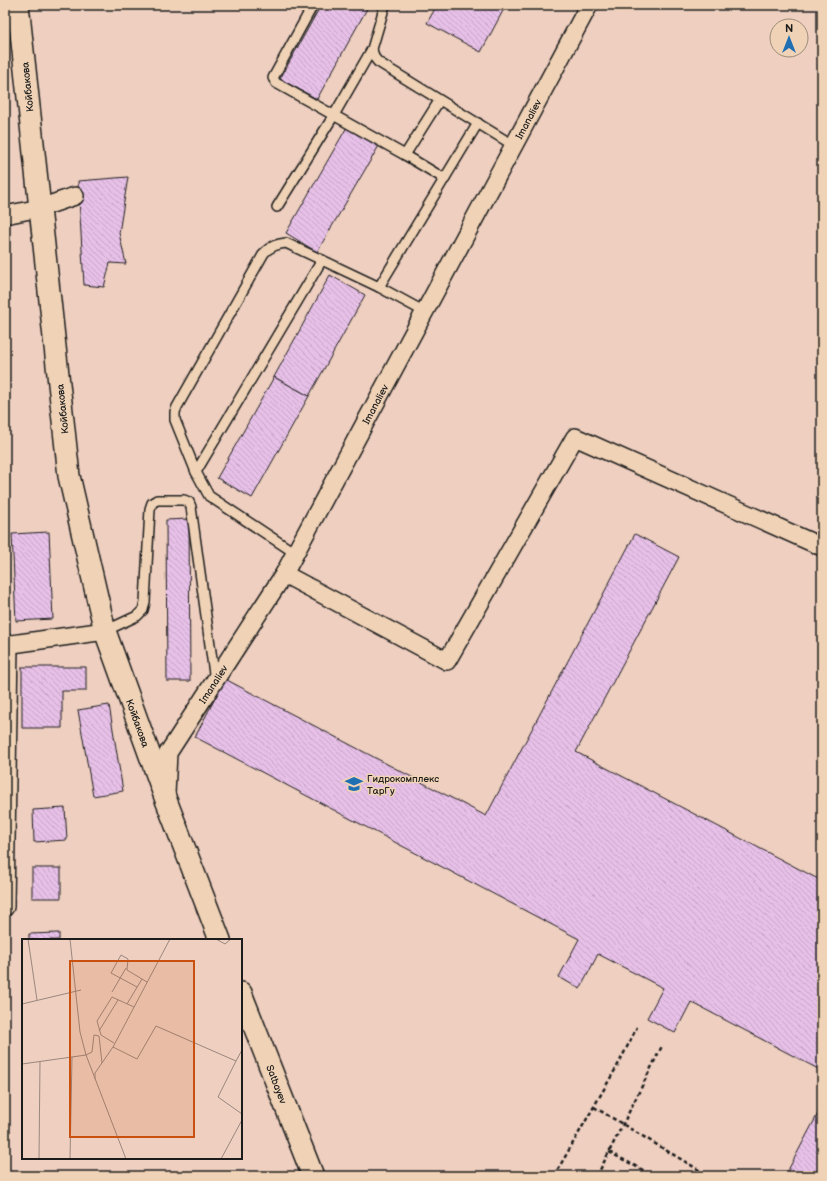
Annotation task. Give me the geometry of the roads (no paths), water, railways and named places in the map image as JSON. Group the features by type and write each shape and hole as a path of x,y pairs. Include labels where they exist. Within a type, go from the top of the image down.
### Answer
{"street":[{"name":"Койбакова","path":"18,5 69,476 105,631 166,800"},
{"name":"Imanaliev","path":"166,800 168,753 284,574 589,5"},
{"path":"5,215 40,208 75,196"},
{"path":"284,574 447,660 575,437 822,547"},
{"path":"5,907 7,644 105,631"},
{"path":"166,800 220,939"},
{"name":"Satbayev","path":"242,996 313,1176"}],"lane":[{"path":"313,5 273,78 274,81 405,154 444,179"},
{"path":"277,207 334,115 372,49 385,5"},
{"path":"372,49 374,57 378,62 439,101 513,145"},
{"path":"405,154 439,101"},
{"path":"379,287 478,123"},
{"path":"295,553 209,496 196,472 176,420 175,412 264,253 270,247 286,243 379,287 425,312"},
{"path":"196,472 322,260"},
{"path":"105,631 137,616 143,610 146,602 150,508 152,503 157,500 184,500 189,502 191,507 215,681"}],"place":[{"name":"Гидрокомплекс ТарГу","path":"354,784"}]}
